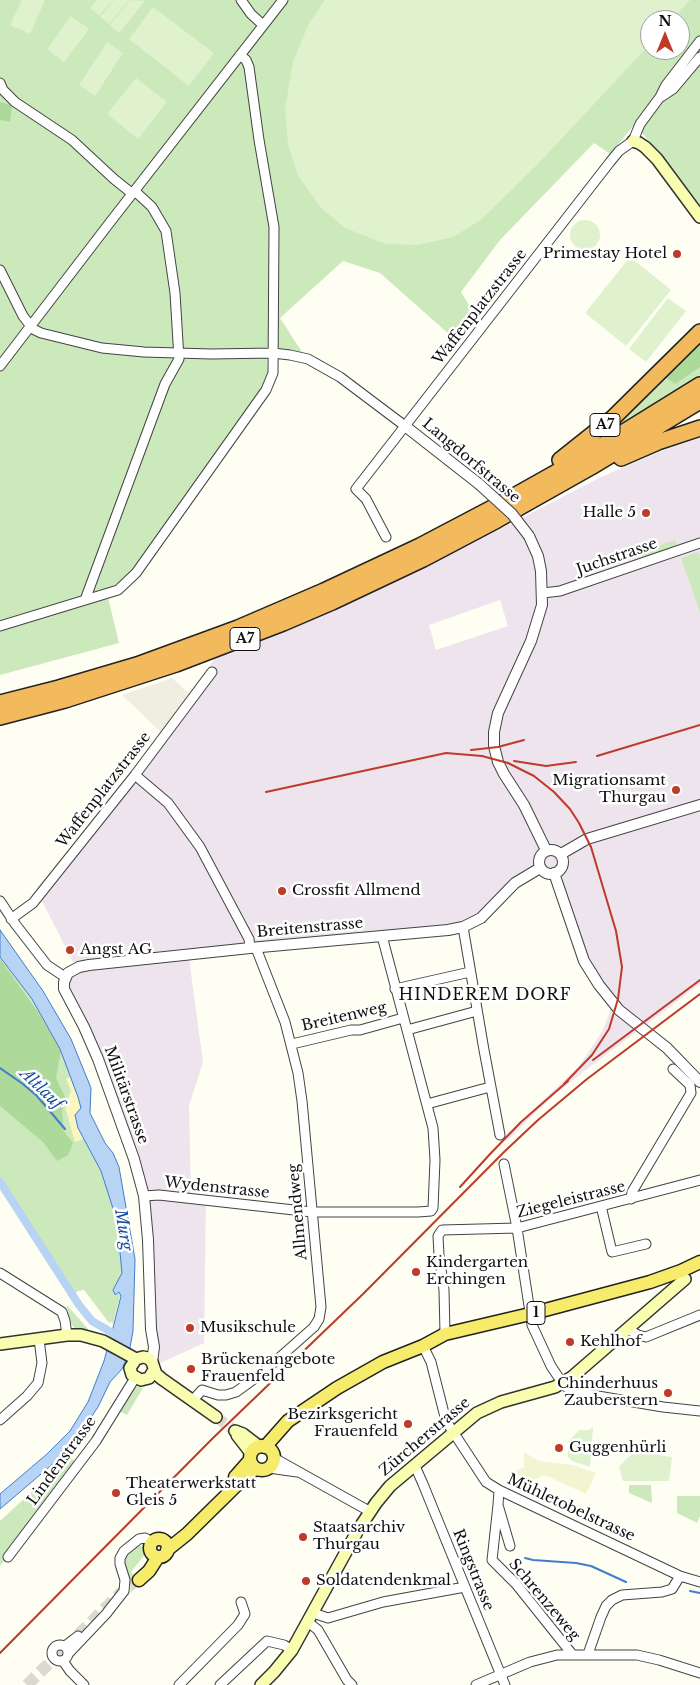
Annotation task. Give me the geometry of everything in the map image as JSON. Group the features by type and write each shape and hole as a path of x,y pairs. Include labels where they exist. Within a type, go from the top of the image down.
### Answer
{"highway":[{"name":"A7","path":"498,505 578,447 606,424 700,332"},
{"name":"A7","path":"0,703 136,665 238,628 367,572 498,505 587,455 700,385"},
{"name":"A7","path":"0,717 138,678 276,626 369,585 423,559 545,494 700,401"},
{"name":"A7","path":"545,494 658,442 700,428"}],"main road":[{"path":"632,141 646,147 700,217"},
{"name":"1","path":"136,1577 149,1571 158,1548 183,1530 262,1457 288,1421 334,1390 383,1362 423,1346 445,1334 530,1314 650,1282 700,1264"},
{"name":"Zürcherstrasse","path":"261,1685 274,1672 288,1647 310,1618 358,1530 384,1493 452,1432 485,1408 563,1384 700,1264"},
{"name":"1","path":"650,1282 673,1282 685,1279"},
{"path":"0,1344 67,1335 90,1337 140,1366 152,1382 189,1400 216,1417"}],"street":[{"path":"241,0 251,14 263,25"},
{"path":"0,366 283,0"},
{"name":"Waffenplatzstrasse","path":"386,537 366,499 356,489 610,162 619,151 632,141 640,124 700,41"},
{"path":"0,626 118,590 136,573 266,390 273,373 274,227 259,140 250,67 240,55"},
{"name":"Waffenplatzstrasse","path":"660,97 673,89 700,57"},
{"path":"0,83 3,90 15,102 72,140 114,179 138,194 152,207 166,231 175,293 179,359 164,384 85,600"},
{"path":"0,270 22,316 30,326 41,333 102,348 179,354 273,353 308,360 328,369 405,426"},
{"name":"Langdorfstrasse","path":"405,426 478,484 512,514 529,536 540,563 543,593 538,622 498,713 494,732 494,746 498,762 524,805 546,850"},
{"name":"Juchstrasse","path":"543,593 560,591 700,543"},
{"name":"Waffenplatzstrasse","path":"11,919 33,903 135,775 212,672"},
{"name":"Allmendweg","path":"135,775 168,802 200,847 257,953 285,1022 292,1044 302,1101 312,1212 320,1306 319,1319 286,1352 236,1392 218,1395 202,1390 189,1400"},
{"path":"561,854 588,839 700,805"},
{"path":"552,849 561,854 563,866 554,873 545,872 540,868 540,856 546,850 552,849"},
{"name":"Breitenstrasse","path":"65,977 72,970 89,966 464,927 481,918 515,883 540,868"},
{"path":"554,873 584,961 599,985 620,1010 667,1048 699,1080"},
{"path":"0,901 11,919 47,965 65,977"},
{"path":"464,927 470,972 500,1135"},
{"path":"382,936 427,1104 490,1087"},
{"path":"395,989 470,972"},
{"name":"Militärstrasse","path":"65,977 64,990 84,1027 98,1059 134,1159 144,1196 148,1240 151,1329 154,1347 140,1366"},
{"path":"406,1030 477,1011"},
{"name":"Breitenweg","path":"292,1044 351,1030 360,1030 403,1018"},
{"path":"631,1199 632,1192 692,1093 690,1085 673,1069"},
{"name":"Wydenstrasse","path":"144,1196 156,1195 312,1212 431,1211 434,1206 435,1150 433,1128 427,1104"},
{"path":"504,1164 517,1228 532,1325 548,1359 563,1384 569,1389 580,1393 663,1407 700,1411"},
{"name":"Ziegeleistrasse","path":"445,1334 444,1290 438,1236 442,1230 455,1228 517,1228 700,1180"},
{"path":"601,1206 612,1252 646,1244"},
{"path":"0,1273 62,1312 67,1335"},
{"path":"628,1329 646,1337 700,1315"},
{"path":"0,1420 27,1396 38,1383 42,1363 39,1339"},
{"name":"Mühletobelstrasse","path":"423,1346 431,1362 446,1421 486,1482 499,1490 680,1576 700,1582"},
{"name":"Lindenstrasse","path":"8,1557 96,1441 140,1366"},
{"path":"262,1457 304,1474 370,1512"},
{"name":"Ringstrasse","path":"415,1466 505,1685"},
{"name":"Schrenzeweg","path":"499,1490 492,1560 516,1584 572,1654"},
{"path":"498,1505 510,1546"},
{"path":"63,1661 67,1658 67,1650 76,1638 102,1611 115,1602 122,1593 125,1586 120,1564 124,1551 139,1539 145,1538 158,1548"},
{"path":"588,1654 601,1617 606,1606 612,1600 622,1595 672,1590 680,1576"},
{"path":"310,1618 328,1618 383,1602 465,1587"},
{"path":"179,1685 238,1625 245,1614 241,1602"},
{"path":"310,1618 347,1680 352,1685"},
{"path":"220,1685 267,1641 288,1647"},
{"path":"67,1650 58,1645 52,1652 54,1658 58,1661 63,1661 84,1685"},
{"path":"476,1685 545,1657 572,1654 637,1655 700,1673"}],"shaded area":[{"path":"700,438 700,984 548,1100 508,1140 504,1138 580,1065 603,1030 613,1003 599,985 554,873 540,868 466,930 189,958 203,1062 189,1106 191,1195 206,1196 204,1343 154,1366 148,1240 134,1159 67,997 68,973 187,950 73,962 36,889 131,773 218,654 256,640 419,571 601,477 667,449","holes":["500,600 508,626 436,650 429,625"]},
{"path":"172,678 193,697 165,736 122,695"}],"green space":[{"path":"0,0 700,0 700,205 635,124 610,154 594,143 500,240 461,292 476,317 459,343 380,273 343,261 280,318 302,352 266,347 268,371 263,388 133,571 115,585 106,589 119,643 0,675"},
{"path":"22,0 45,0 30,34 10,25"},
{"path":"97,0 113,0 99,16 90,8"},
{"path":"114,0 129,0 109,24 100,17"},
{"path":"130,0 145,1 119,33 110,25"},
{"path":"325,0 690,0 681,10 640,10 640,55 538,164 482,219 453,237 418,245 386,244 345,228 321,208 298,176 288,145 285,109 293,62 309,23"},
{"path":"153,7 214,53 189,86 129,39"},
{"path":"71,16 89,29 64,62 47,49"},
{"path":"107,42 123,53 95,96 79,85"},
{"path":"136,78 167,102 138,139 107,114"},
{"path":"0,102 12,105 10,122 0,120"},
{"path":"585,220 596,224 600,235 596,246 585,250 574,246 570,235 574,224"},
{"path":"630,257 671,290 626,346 585,313"},
{"path":"668,298 686,311 646,362 629,349"},
{"path":"700,337 700,376 650,409 576,453"},
{"path":"700,341 700,367 675,384 664,376"},
{"path":"675,540 677,546 642,557 640,552"},
{"path":"698,552 700,555 700,612 681,558"},
{"path":"0,957 32,999 60,1049 77,1070 78,1128 101,1171 117,1221 122,1273 113,1289 114,1296 119,1293 120,1296 113,1324 110,1321 110,1324 84,1290 78,1291 71,1296 0,1181"},
{"path":"0,959 38,1012 61,1050 56,1078 65,1097 62,1112 64,1131 73,1143 68,1155 57,1161 43,1142 0,1106"},
{"path":"67,1305 87,1330 76,1329 72,1325"},
{"path":"132,1386 143,1388 127,1415 117,1410"},
{"path":"593,1427 590,1467 572,1461 568,1457 568,1442 579,1430 589,1430"},
{"path":"524,1452 539,1461 573,1465 596,1473 586,1494 545,1475 525,1484 509,1475 524,1467"},
{"path":"636,1452 672,1457 669,1481 623,1481 619,1467"},
{"path":"69,1457 79,1464 0,1566 0,1521"},
{"path":"629,1485 651,1485 652,1503 629,1493"},
{"path":"677,1496 700,1496 700,1516 697,1523 677,1513"},
{"path":"138,1545 144,1547 146,1553 131,1572 141,1582 126,1597 130,1592 131,1582 125,1560 130,1551"}],"sand":[{"path":"72,1075 80,1097 81,1108 79,1115 83,1139 75,1142 65,1107 71,1091 66,1079"}],"water":[{"name":"Murg","path":"0,930 43,991 71,1039 91,1088 90,1113 119,1167 135,1259 133,1331 129,1353 122,1369 110,1382 98,1407 79,1435 54,1463 0,1509 0,1494 47,1454 70,1431 88,1402 104,1361 114,1324 121,1296 119,1292 115,1295 113,1290 122,1273 117,1221 101,1171 78,1128 75,1115 81,1108 78,1097 60,1049 32,999 0,957"}],"waterway":[{"name":"Altlauf","path":"0,1068 37,1096 65,1129"},
{"path":"0,1182 79,1305 92,1321 111,1332 116,1339"},
{"path":"525,1558 591,1566 626,1582"},
{"path":"690,1591 700,1593"}],"tunnel":[{"path":"216,1417 235,1431"},
{"path":"27,1685 128,1586 139,1580"}],"railway":[{"path":"597,756 700,725"},
{"path":"471,750 498,747 524,740"},
{"path":"266,792 446,753 482,756 508,763 534,776 554,792 570,809 591,847 616,931 622,967 618,999 609,1029 592,1055 564,1084"},
{"path":"514,761 546,766 576,762"},
{"path":"593,1060 700,980"},
{"path":"0,1653 213,1438 363,1294 504,1152 538,1120 587,1079 700,994"},
{"path":"460,1187 521,1122 568,1081"}],"place":[{"name":"Primestay Hotel","path":"677,254"},
{"name":"Halle 5","path":"646,513"},
{"name":"Migrationsamt Thurgau","path":"676,790"},
{"name":"Crossfit Allmend","path":"282,891"},
{"name":"Angst AG","path":"70,950"},
{"name":"Kindergarten Erchingen","path":"416,1272"},
{"name":"Musikschule","path":"190,1328"},
{"name":"Kehlhof","path":"570,1342"},
{"name":"Brückenangebote Frauenfeld","path":"191,1369"},
{"name":"Chinderhuus Zauberstern","path":"668,1393"},
{"name":"Bezirksgericht Frauenfeld","path":"408,1424"},
{"name":"Guggenhürli","path":"559,1448"},
{"name":"Theaterwerkstatt Gleis 5","path":"116,1493"},
{"name":"Staatsarchiv Thurgau","path":"303,1537"},
{"name":"Soldatendenkmal","path":"306,1581"}],"district":[{"name":"HINDEREM DORF","path":"485,995"}]}
